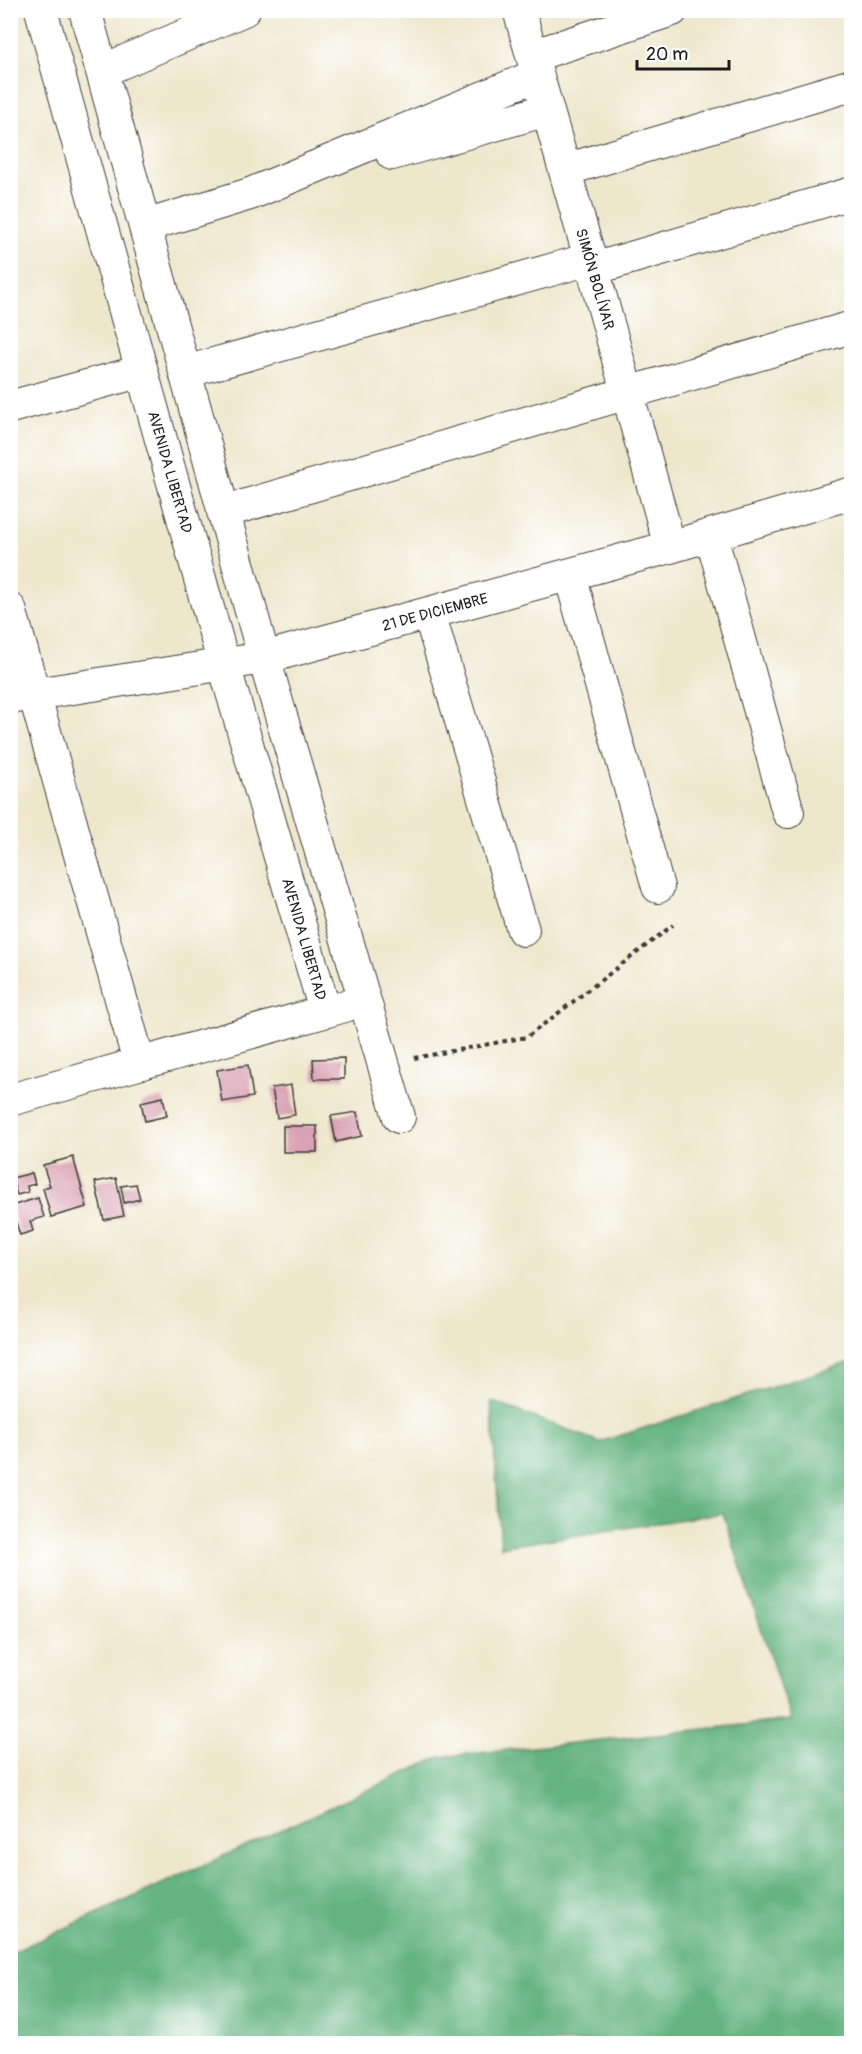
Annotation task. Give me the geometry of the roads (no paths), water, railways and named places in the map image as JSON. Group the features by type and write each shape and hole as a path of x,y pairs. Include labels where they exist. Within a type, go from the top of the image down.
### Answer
{"street":[{"name":"AVENIDA LIBERTAD","path":"41,10 224,665 325,1011 364,1000"},
{"path":"85,10 264,658 399,1117"},
{"path":"102,71 244,10"},
{"name":"SIMÓN BOLÍVAR","path":"519,10 670,547"},
{"path":"250,194 535,66 672,10"},
{"path":"565,170 852,85"},
{"path":"145,226 547,110"},
{"path":"185,372 852,193"},
{"path":"223,512 852,327"},
{"path":"10,407 142,371"},
{"name":"21 DE DICIEMBRE","path":"22,696 264,658 850,498"},
{"path":"711,535 788,812"},
{"path":"570,575 658,887"},
{"path":"10,609 22,696 139,1062"},
{"path":"429,613 523,930"},
{"path":"10,1100 325,1011"}]}
